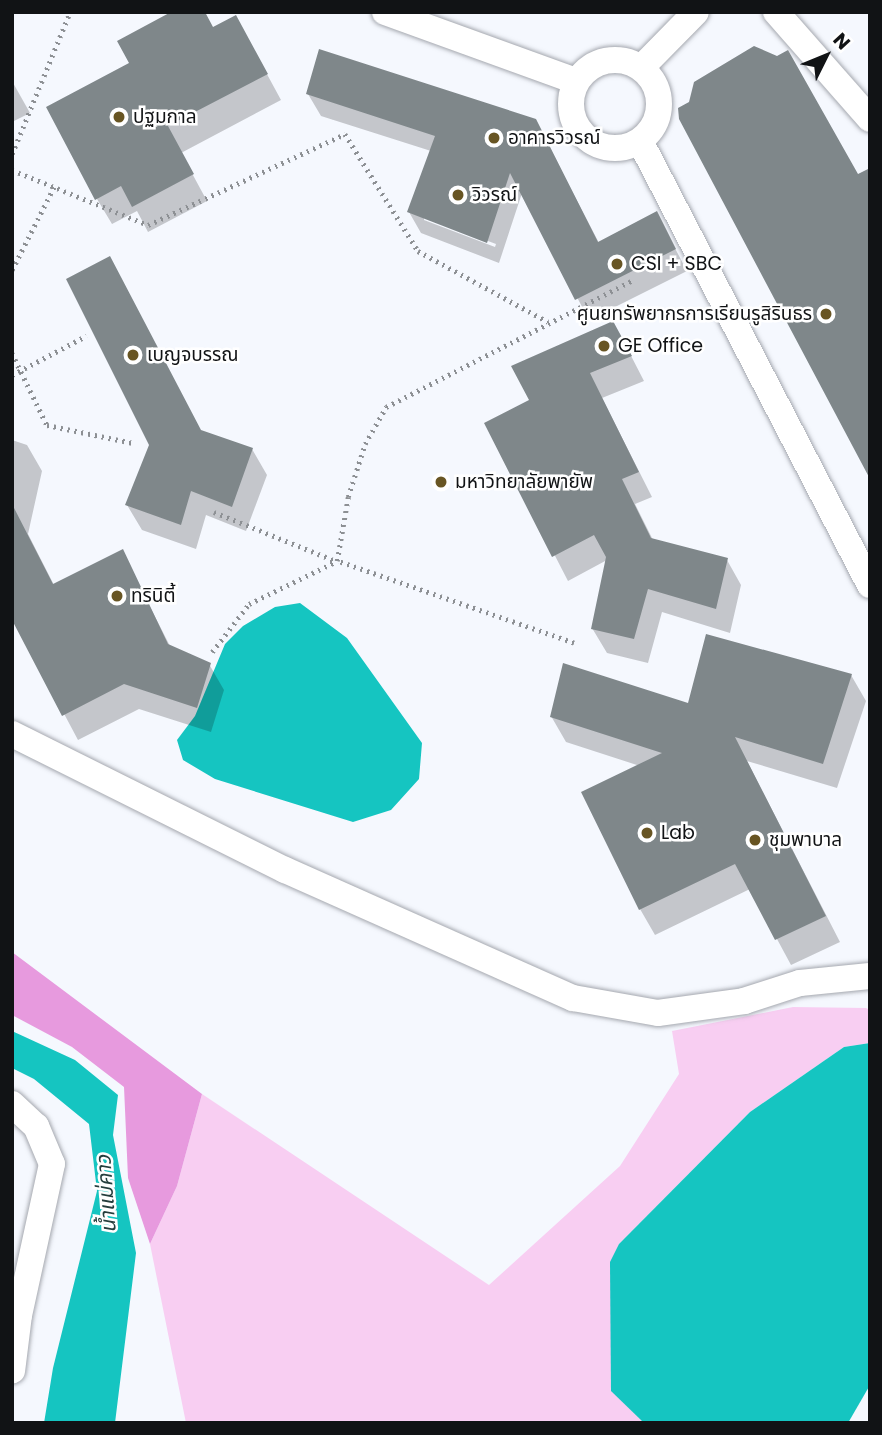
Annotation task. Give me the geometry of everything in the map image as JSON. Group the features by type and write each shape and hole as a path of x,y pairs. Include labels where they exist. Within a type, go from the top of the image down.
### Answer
{"street":[{"path":"384,12 576,81"},
{"path":"641,68 696,12"},
{"path":"776,12 870,119"},
{"path":"605,60 624,60 641,68 654,84 659,105 654,125 640,141 612,149 584,137 570,111 576,81 588,67 605,60"},
{"path":"640,141 870,585"},
{"path":"12,734 285,870 573,998 658,1013 744,1000 800,983 870,976"},
{"path":"12,1104 36,1126 52,1164 19,1315 12,1371"}],"path":[{"path":"12,154 70,12"},
{"path":"12,170 148,225 345,134 418,251 549,323"},
{"path":"12,270 54,187"},
{"path":"337,561 348,497 365,444 386,407 633,280"},
{"path":"12,375 86,336"},
{"path":"12,353 47,425 133,443"},
{"path":"214,512 337,561 574,643"},
{"path":"212,652 249,604 337,561"}],"shaded area":[{"path":"12,952 202,1094 177,1186 150,1244 128,1178 124,1087 72,1047 12,1015"},
{"path":"793,1007 866,1008 870,1010 870,1043 844,1047 750,1112 619,1244 611,1390 644,1423 186,1423 150,1244 177,1186 202,1094 489,1285 620,1166 679,1074 672,1031"}],"water":[{"path":"300,603 347,638 422,743 419,779 391,810 353,822 215,779 183,760 177,740 195,716 225,644 243,626 275,607"},
{"name":"น้ำแม่คาว","path":"12,1031 75,1060 118,1095 113,1135 136,1253 115,1423 44,1423 53,1368 97,1191 89,1124 34,1079 12,1068"},
{"path":"870,1043 870,1385 848,1423 644,1423 611,1391 610,1262 619,1244 750,1112 844,1047"}],"building":[{"name":"ปฐมกาล","path":"171,12 205,12 213,27 236,15 268,74 168,126 194,174 132,207 121,186 95,200 46,107 129,63 117,41"},
{"name":"ศูนยทรัพยากรการเรียนรูสิรินธร","path":"754,46 777,56 788,50 858,174 870,168 870,479 679,119 678,108 689,102 694,82"},
{"path":"319,49 536,119 598,242 657,211 676,249 575,300 510,173 487,243 407,212 435,136 306,94"},
{"name":"เบญจบรรณ","path":"110,256 201,430 253,448 232,507 191,491 181,525 125,505 149,445 66,279"},
{"path":"613,321 632,356 590,373 639,472 622,479 651,538 728,558 716,609 648,589 634,639 591,629 606,557 594,535 552,557 484,423 529,400 511,366"},
{"name":"ทรินิตี้","path":"12,504 53,584 123,549 168,644 211,663 197,708 124,684 62,716 12,620"},
{"name":"ชุมพาบาล","path":"706,634 852,674 823,764 735,737 826,916 775,940 735,864 639,910 581,792 662,753 550,717 563,663 688,703"}],"place":[{"name":"ปฐมกาล","path":"119,117"},
{"name":"อาคารวิวรณ์","path":"494,138"},
{"name":"วิวรณ์","path":"458,195"},
{"name":"CSI + SBC","path":"617,264"},
{"name":"ศูนยทรัพยากรการเรียนรูสิรินธร","path":"826,314"},
{"name":"GE Office","path":"604,346"},
{"name":"เบญจบรรณ","path":"133,355"},
{"name":"มหาวิทยาลัยพายัพ","path":"441,482"},
{"name":"ทรินิตี้","path":"117,596"},
{"name":"Lab","path":"647,833"},
{"name":"ชุมพาบาล","path":"755,840"}]}
